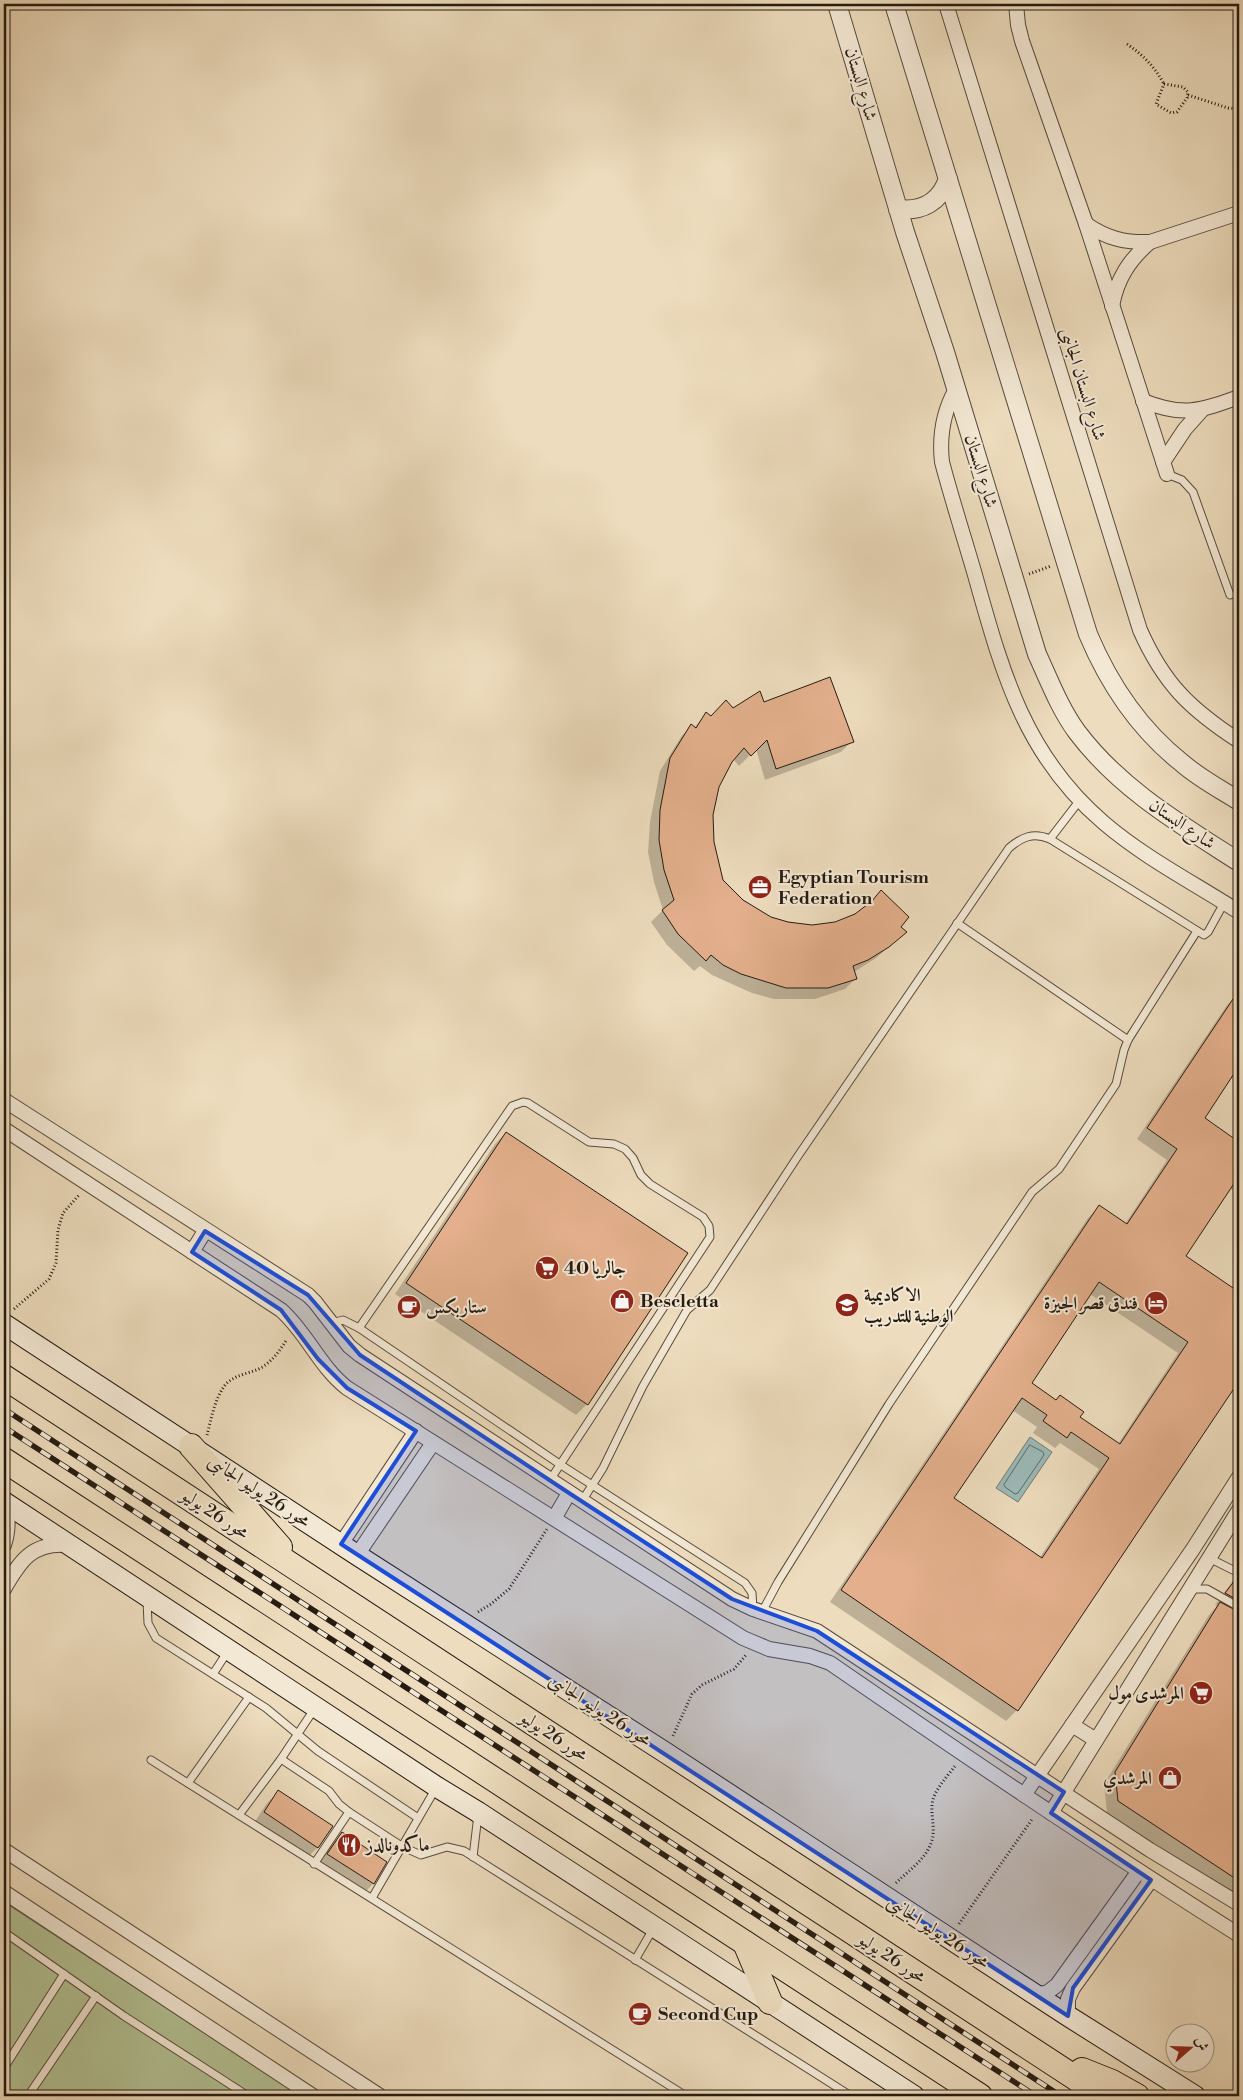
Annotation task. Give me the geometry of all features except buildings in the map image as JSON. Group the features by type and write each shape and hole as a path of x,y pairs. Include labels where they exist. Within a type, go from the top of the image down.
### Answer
{"highway":[{"name":"محور 26 يوليو","path":"4,1376 1103,2096"},
{"path":"4,1396 18,1392 27,1392"},
{"path":"196,1449 301,1570"},
{"path":"4,1460 980,2096"},
{"path":"745,1943 770,2002"},
{"path":"1054,2064 1098,2076 1137,2096"}],"main road":[{"name":"محور 26 يوليو الجانبى","path":"7,1318 196,1449 349,1550 463,1621 883,1896 1195,2096"},
{"path":"4,1502 437,1787 914,2096"}],"street":[{"name":"شارع البستان","path":"837,4 898,210 956,389 1037,654 1057,697 1076,731 1115,774 1159,811 1239,862"},
{"path":"894,4 1088,634 1101,665 1136,718 1181,763 1239,801"},
{"name":"شارع البستان الجانبى","path":"946,4 1140,630 1155,661 1180,695 1199,713 1239,740"},
{"path":"1016,4 1022,41 1086,224 1165,468"},
{"path":"898,210 916,210 933,202 940,196 948,179"},
{"path":"1086,224 1109,238 1150,242 1239,213"},
{"path":"1112,306 1115,291 1128,264 1150,242"},
{"path":"956,389 942,424 940,437 942,462 999,658 1017,706 1037,746 1059,778 1103,822 1130,843 1239,912"},
{"path":"1143,401 1166,408 1202,410 1239,397"},
{"path":"1165,468 1184,429 1202,410"},
{"path":"4,1100 308,1295 349,1346 360,1355 732,1599 758,1611 817,1631 1038,1774 1150,1850 1239,1904"},
{"path":"4,1129 281,1310 295,1323 318,1359 336,1379 753,1643 784,1653 819,1658 830,1663 962,1755 1151,1880 1239,1935"},
{"path":"192,1252 206,1230"},
{"path":"349,1550 416,1431"},
{"path":"349,1550 433,1442"},
{"path":"1024,1795 1193,1549 1239,1477"},
{"path":"555,1517 570,1493"},
{"path":"4,1502 8,1527 4,1545"},
{"path":"1046,1810 1064,1792 1239,1510"},
{"path":"4,1589 18,1565 32,1552 50,1545 69,1545"},
{"path":"1193,1549 1209,1558"},
{"path":"1072,1726 1096,1740"},
{"path":"4,1850 380,2096"},
{"path":"1036,1995 1048,1992 1057,1985 1139,1871"},
{"path":"1068,2016 1068,1999 1073,1988 1151,1880"},
{"path":"4,1892 313,2096"}],"lane":[{"path":"1165,468 1182,480 1194,492 1230,595"},
{"path":"1050,839 1080,800"},
{"path":"582,1501 603,1468 643,1386 687,1310 710,1290 798,1156 1009,848 1028,836 1040,835 1050,839 1204,935 1208,934 1224,903"},
{"path":"957,923 1128,1040"},
{"path":"758,1611 889,1404 1032,1192 1059,1169 1116,1084 1128,1040 1197,931"},
{"path":"359,1328 512,1106 523,1102 528,1103 589,1142 614,1144 625,1149 633,1158 641,1175 650,1184 703,1217 709,1226 710,1237 550,1480"},
{"path":"331,1323 343,1320 359,1328 560,1465 746,1583 752,1593 758,1611"},
{"path":"1209,1558 1235,1572 1239,1570"},
{"path":"1191,1589 1207,1589 1239,1607"},
{"path":"147,1596 147,1618 152,1634 156,1638 266,1708 318,1751 418,1818"},
{"path":"213,1674 229,1649"},
{"path":"188,1783 248,1697"},
{"path":"239,1815 316,1706"},
{"path":"281,1758 329,1791 339,1804 349,1812 403,1847 421,1854 436,1849 452,1848 464,1851 851,2096"},
{"path":"151,1760 686,2096"},
{"path":"372,1898 437,1787"},
{"path":"314,1864 349,1812"},
{"path":"473,1857 478,1812"},
{"path":"635,1960 654,1927"},
{"path":"4,1932 96,1996 248,2096"},
{"path":"4,2068 64,1974"},
{"path":"28,2096 96,1996"}],"path":[{"path":"1127,44 1148,60 1164,84"},
{"path":"1164,84 1183,87 1188,95 1228,108 1239,109"},
{"path":"1164,84 1156,104 1171,112 1178,112 1188,95"},
{"path":"1014,579 1066,562"},
{"path":"7,1318 49,1279 56,1263 58,1230 63,1213 89,1185"},
{"path":"196,1449 225,1385 236,1376 264,1366 277,1355 295,1323"},
{"path":"463,1621 492,1604 509,1589 555,1517"},
{"path":"666,1753 692,1694 702,1685 734,1669 746,1656 753,1643"},
{"path":"883,1896 925,1855 932,1843 934,1830 932,1805 934,1795 962,1755"},
{"path":"949,1938 1046,1810"}],"highlighted area":[{"path":"205,1231 308,1295 360,1355 569,1493 732,1599 817,1631 1064,1792 1051,1813 1151,1880 1073,1988 1068,2016 341,1544 416,1431 347,1388 318,1359 281,1310 192,1252"}],"green space":[{"path":"4,1902 301,2096 4,2096"}],"water":[{"path":"1030,1437 1052,1452 1018,1502 996,1488"}],"railway":[{"path":"4,1409 1061,2096"},
{"path":"4,1427 1036,2096"}],"place":[{"name":"Egyptian Tourism Federation","path":"760,887"},
{"name":"جالريا 40","path":"547,1268"},
{"name":"Bescletta","path":"622,1301"},
{"name":"فندق قصر الجيزة","path":"1156,1303"},
{"name":"الاكاديمية الوطنية للتدريب","path":"847,1305"},
{"name":"ستاربكس","path":"409,1307"},
{"name":"المرشدى مول","path":"1201,1693"},
{"name":"المرشدي","path":"1170,1778"},
{"name":"ماكدونالدز","path":"349,1845"},
{"name":"Second Cup","path":"640,2014"}]}
